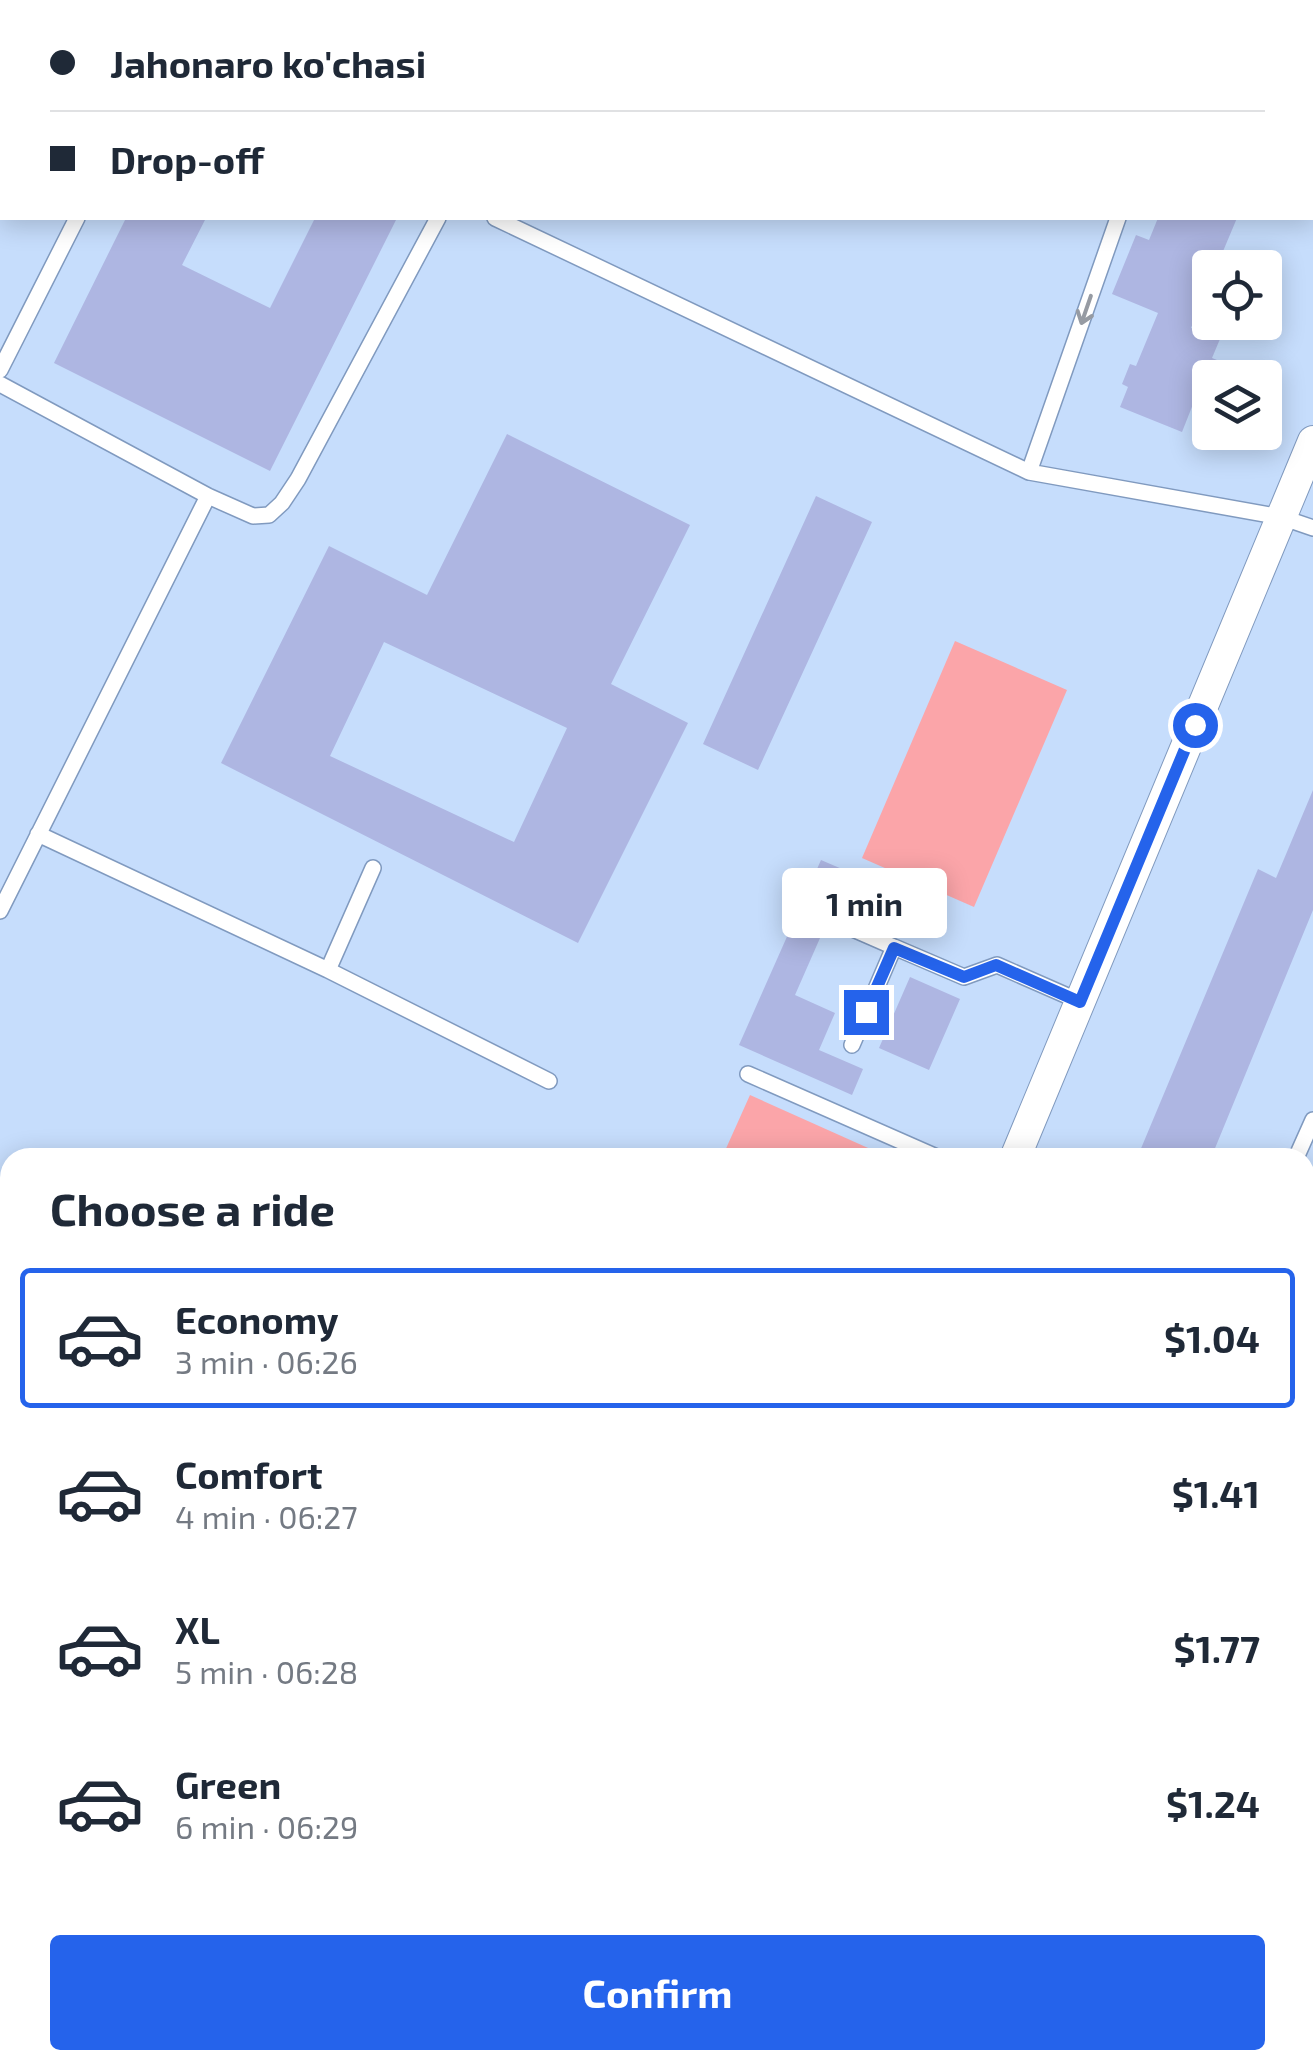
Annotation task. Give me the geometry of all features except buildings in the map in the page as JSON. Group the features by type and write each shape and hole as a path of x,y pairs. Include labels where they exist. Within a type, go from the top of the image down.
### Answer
{"street":[{"path":"1019,1148 1313,441"}],"lane":[{"path":"0,370 76,220"},
{"path":"0,384 208,496 253,516 269,515 282,504 437,220"},
{"path":"499,220 1029,472 1281,517 1313,528"},
{"path":"1029,472 1117,220"},
{"path":"0,911 208,496"},
{"path":"38,834 328,970 548,1081"},
{"path":"328,970 373,868"},
{"path":"838,923 964,977 996,965 1080,1002"},
{"path":"852,1045 894,948"},
{"path":"748,1074 916,1148"},
{"path":"1300,1148 1313,1120"}],"shaded area":[{"path":"955,641 1067,690 974,907 862,858"},
{"path":"750,1095 868,1148 726,1148"}],"route":[{"path":"866,1012 894,948 964,977 996,965 1080,1002 1195,725"}]}
